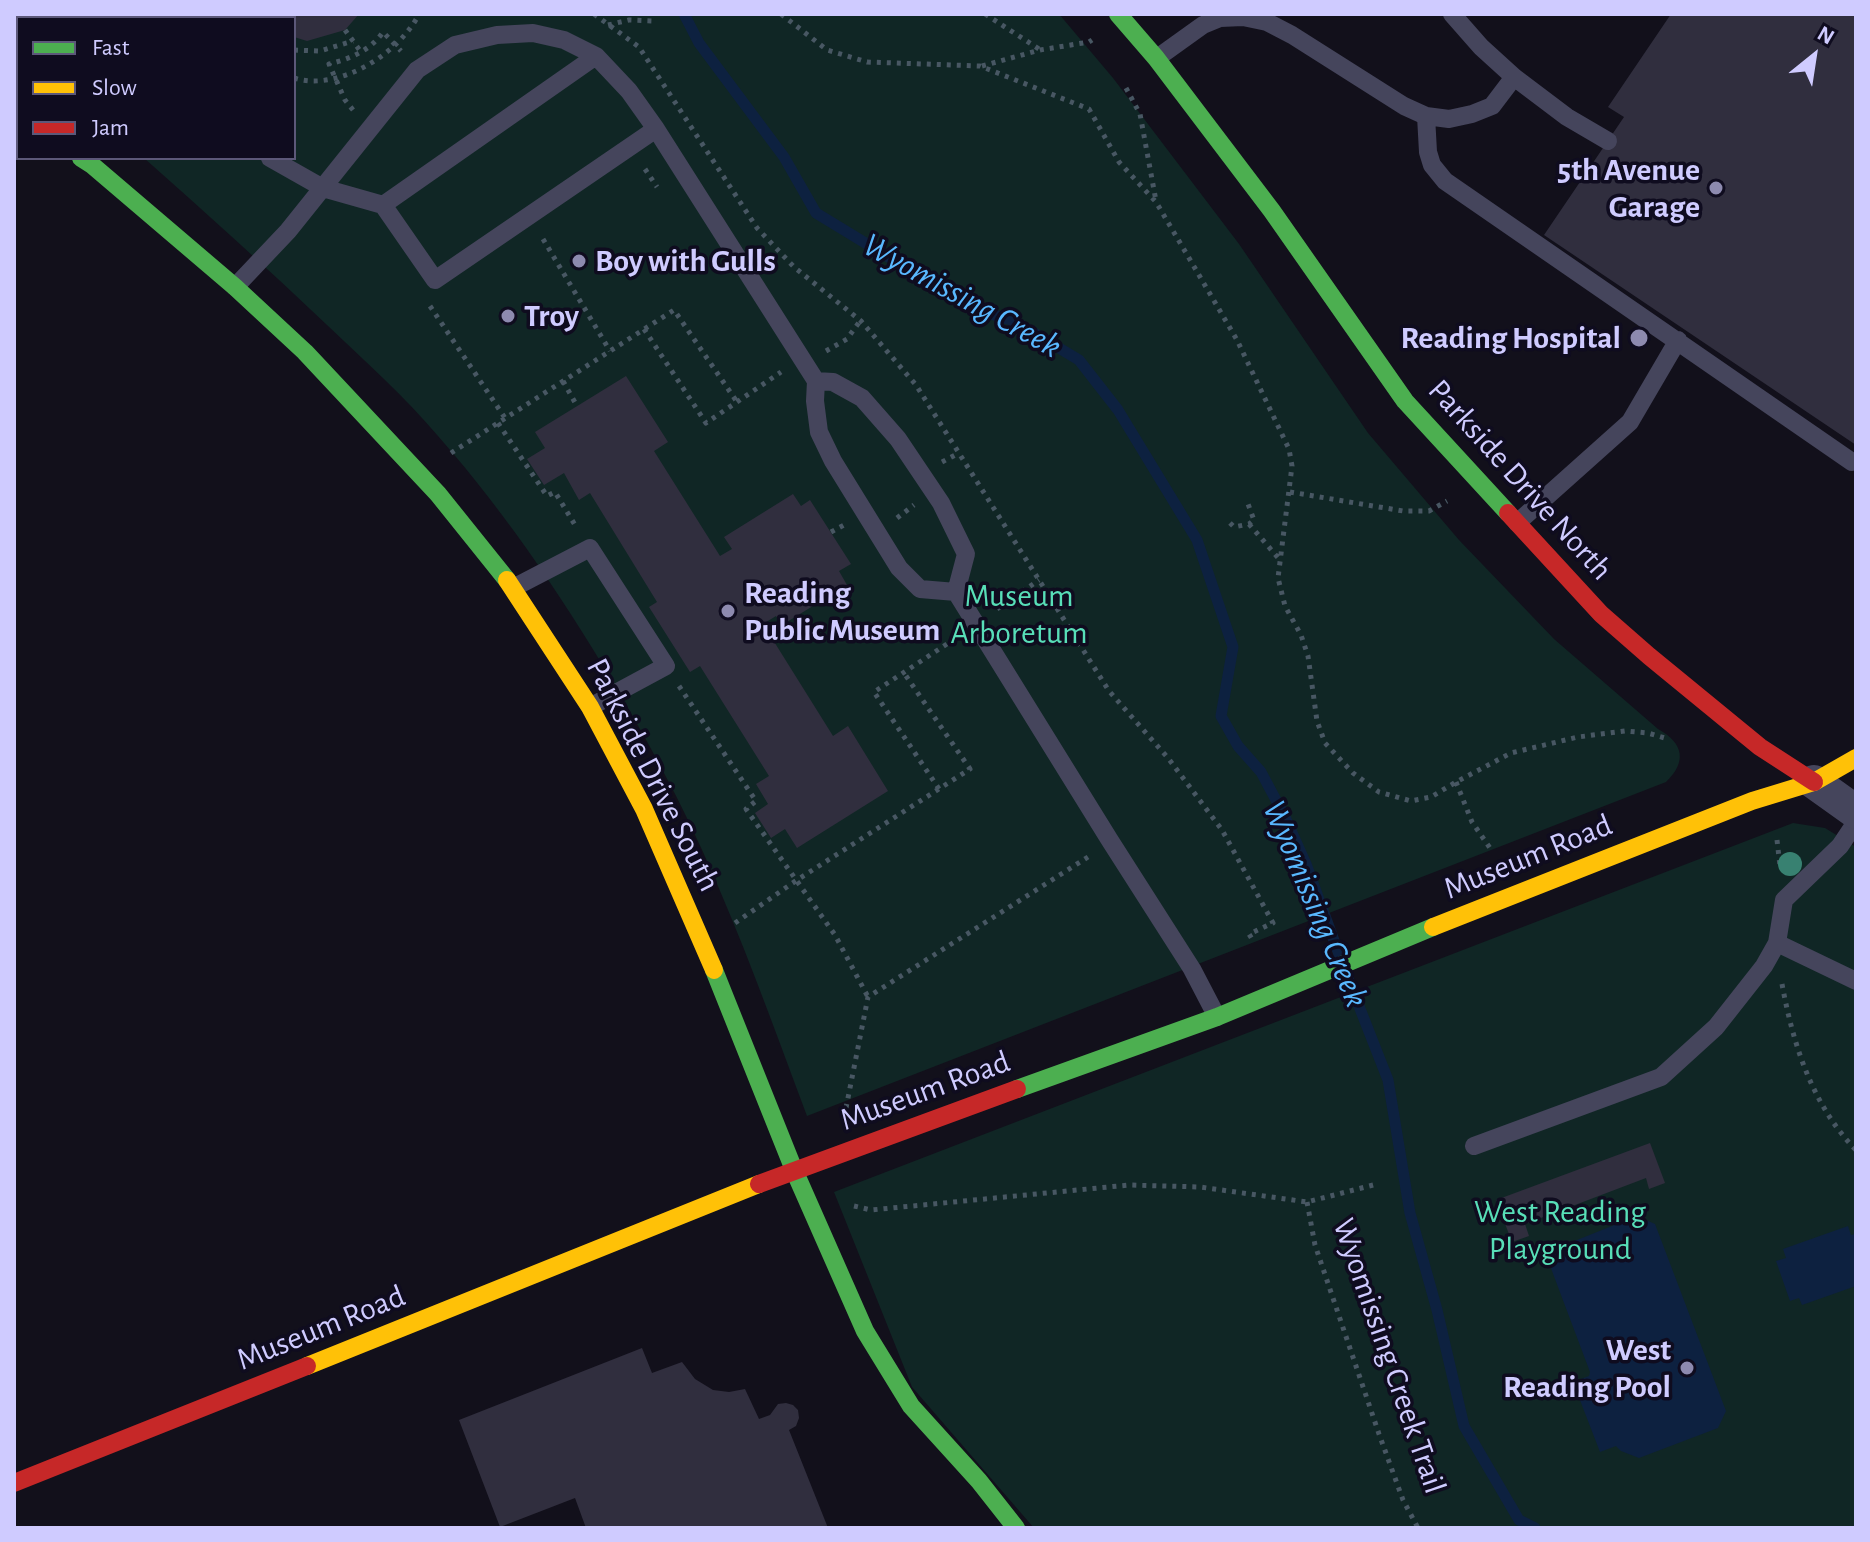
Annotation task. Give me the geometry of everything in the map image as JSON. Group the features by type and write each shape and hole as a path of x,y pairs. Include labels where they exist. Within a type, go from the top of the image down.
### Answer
{"street":[{"name":"Parkside Drive North","path":"1119,15 1156,58 1272,211 1405,401 1601,614 1760,747 1814,782"},
{"name":"Parkside Drive South","path":"84,160 235,287 305,352 438,494 513,588 590,707 644,809 697,929 794,1170 865,1331 911,1406 979,1481 1016,1528"},
{"name":"Museum Road","path":"14,1483 794,1170 1217,1017 1752,801 1814,782 1856,758"},
{"path":"1814,782 1856,812"}],"lane":[{"path":"1452,14 1481,47 1514,77 1567,117 1608,141"},
{"path":"1156,58 1203,25 1220,18 1243,17 1267,22 1292,35 1404,106 1426,116 1449,119 1492,106 1514,77"},
{"path":"235,287 288,231 417,70 455,45 497,35 533,33 564,40 596,56 629,91 816,381 819,432 833,461 899,568 920,589 956,592"},
{"path":"383,205 596,56"},
{"path":"1426,116 1428,152 1432,165 1445,181 1852,462"},
{"path":"274,160 323,188 383,205 435,280 656,129"},
{"path":"1517,523 1630,422 1678,340"},
{"path":"816,381 833,382 862,398 898,439 941,503 966,554 956,592 1192,969 1217,1017"},
{"path":"513,588 590,548 666,666 590,707"},
{"path":"1474,1146 1661,1077 1716,1027 1764,966 1777,943 1784,900 1840,846 1856,822"},
{"path":"1777,943 1856,981"}],"path":[{"path":"296,79 309,83 354,73 384,54 419,14"},
{"path":"781,14 827,50 867,62 980,66 1040,50 1089,42 1119,15"},
{"path":"985,14 1040,50"},
{"path":"608,25 629,20 654,21"},
{"path":"345,30 361,52"},
{"path":"370,128 345,100 329,64 361,52 382,35"},
{"path":"296,50 320,51 353,41"},
{"path":"1089,42 1097,52"},
{"path":"980,66 1089,109 1119,162 1156,202 1237,340 1289,449 1292,466 1290,492 1278,578 1285,606 1301,635 1308,656 1317,721 1325,743 1353,773 1379,792 1411,801 1431,797 1511,753 1578,737 1625,731 1668,739"},
{"path":"1122,81 1140,114 1156,202"},
{"path":"529,216 610,351"},
{"path":"435,280 430,306 505,418"},
{"path":"444,458 674,310 737,402"},
{"path":"644,329 706,423 802,360 823,353 847,339 861,321"},
{"path":"563,381 577,406"},
{"path":"498,423 547,496 555,492 590,548"},
{"path":"943,462 959,453"},
{"path":"1290,492 1403,511 1429,511 1447,502 1472,474"},
{"path":"1230,523 1234,527 1254,520 1248,504"},
{"path":"1249,524 1280,561"},
{"path":"918,664 874,692 939,789"},
{"path":"666,666 756,801 746,809 835,935 868,997 846,1109"},
{"path":"728,928 970,769 904,673"},
{"path":"1456,782 1472,822 1492,851"},
{"path":"868,997 1094,854"},
{"path":"1252,939 1249,934 1273,923"},
{"path":"1777,943 1782,986 1800,1059 1819,1102 1856,1150"},
{"path":"845,1204 871,1210 1129,1185 1200,1187 1307,1202 1377,1184"},
{"name":"Wyomissing Creek Trail","path":"1307,1202 1315,1245 1379,1434 1403,1500 1418,1528"}],"green space":[{"name":"Museum Arboretum","path":"14,14 1059,14 1113,78 1239,244 1368,433 1459,540 1554,639 1673,740 1680,760 1666,782 807,1116 731,917 685,814 646,739 561,598 490,499 412,407 146,160 296,160 296,16 16,16 14,68"},
{"name":"West Reading Playground","path":"1793,823 1825,828 1856,847 1856,1528 1034,1528 912,1387 834,1192"}],"water":[{"path":"1637,1216 1655,1224 1726,1411 1718,1428 1639,1458 1616,1446 1600,1452 1573,1382 1589,1376 1590,1372 1549,1263 1557,1248"},
{"path":"1848,1226 1851,1235 1856,1234 1856,1286 1802,1305 1799,1298 1790,1301 1776,1261 1786,1258 1783,1249"}],"building":[{"path":"255,14 359,14 345,30 307,41 296,38 296,16"},
{"name":"5th Avenue Garage","path":"1671,14 1856,14 1856,445 1544,235 1624,117 1608,107"},
{"name":"Reading Public Museum","path":"626,376 668,442 654,451 720,556 732,549 724,537 793,494 801,506 810,500 851,564 839,571 847,585 782,625 776,616 763,624 833,736 848,726 888,791 797,848 785,829 771,838 755,813 768,804 756,784 769,776 700,666 690,672 649,607 657,602 590,493 579,500 564,473 544,485 527,459 545,448 535,432"},
{"path":"1650,1143 1665,1183 1649,1189 1646,1178 1525,1224 1529,1236 1512,1242 1496,1200"},
{"path":"642,1348 652,1373 682,1362 695,1379 713,1390 729,1392 745,1389 759,1419 770,1415 778,1404 793,1405 798,1410 799,1418 796,1426 789,1430 828,1528 586,1528 575,1498 500,1527 459,1420"}],"waterway":[{"name":"Wyomissing Creek","path":"684,14 699,43 784,157 816,213 974,309 1014,321 1079,360 1118,410 1197,540 1233,647 1221,716 1238,746 1261,772 1285,817 1340,957"},
{"name":"Wyomissing Creek","path":"1346,973 1388,1080 1410,1213 1464,1426 1519,1520 1535,1528"}],"traffic: fast":[{"path":"1118,14 1156,58 1272,211 1405,401 1508,513"},
{"path":"84,160 235,287 305,352 438,494 507,580"},
{"path":"1017,1089 1217,1017 1433,927"},
{"path":"714,970 794,1170 865,1331 911,1406 979,1481 1016,1528"}],"traffic: slow":[{"path":"507,580 590,707 644,809 714,970"},
{"path":"1433,927 1752,801 1814,782 1856,758"},
{"path":"307,1366 759,1184"}],"traffic: jam":[{"path":"1508,513 1601,614 1760,747 1814,782"},
{"path":"759,1184 1017,1089"},
{"path":"14,1483 307,1366"}],"place":[{"name":"5th Avenue Garage","path":"1716,188"},
{"name":"Boy with Gulls","path":"579,261"},
{"name":"Troy","path":"508,316"},
{"name":"Reading Hospital","path":"1639,338"},
{"name":"Reading Public Museum","path":"728,611"},
{"name":"West Reading Pool","path":"1687,1368"}]}
